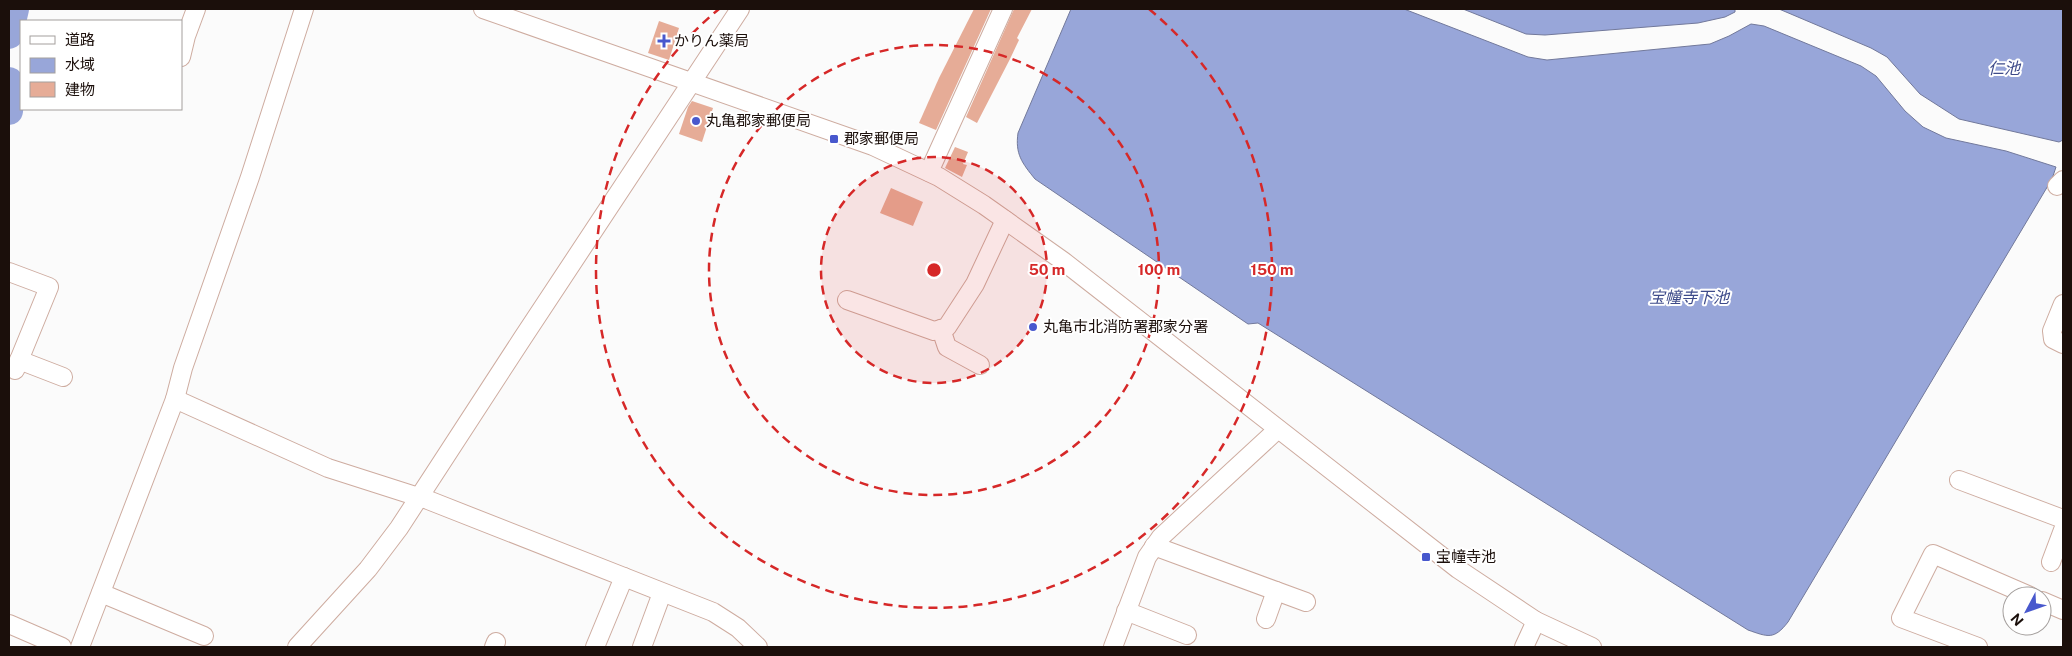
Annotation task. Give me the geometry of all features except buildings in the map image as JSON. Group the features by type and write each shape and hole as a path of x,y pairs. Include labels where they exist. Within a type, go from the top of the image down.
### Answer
{"street":[{"path":"182,54 196,9"},
{"path":"80,647 175,399 183,368 250,177 304,9"},
{"path":"483,9 873,146 929,172 1005,220 1063,261 1458,569 1536,621 1592,647"},
{"path":"297,647 368,569 399,528 740,9"},
{"path":"929,172 1003,9"},
{"path":"847,300 934,331 947,327 975,284 1005,220"},
{"path":"9,272 49,287 13,369 63,377"},
{"path":"2063,304 2052,331 2053,339 2063,344"},
{"path":"941,329 947,347 980,365"},
{"path":"175,399 328,468 419,497 713,612 727,620 758,647"},
{"path":"1112,647 1147,557 1154,546 1161,537 1278,429"},
{"path":"1959,480 2063,519"},
{"path":"2051,562 2063,530"},
{"path":"1154,546 1306,602"},
{"path":"1978,647 1901,618 1932,554 2007,586"},
{"path":"595,647 624,577"},
{"path":"1266,619 1276,591"},
{"path":"101,593 204,636"},
{"path":"642,647 662,593"},
{"path":"1126,612 1187,636"},
{"path":"1524,647 1536,621"},
{"path":"9,624 62,647"}],"water":[{"name":"宝幢寺下池","path":"1071,9 1404,9 1528,57 1547,60 1710,44 1751,24 1764,26 1861,66 1876,76 1905,111 1923,127 1946,138 2006,151 2056,167 2052,179 1788,622 1779,632 1766,635 1748,630 1258,323 1248,324 1035,179 1020,158 1017,140 1018,133"},
{"path":"1463,9 1735,9 1735,12 1725,17 1698,23 1545,35 1526,34"},
{"name":"仁池","path":"1779,9 2063,9 2063,140 2059,142 1959,119 1920,94 1887,57 1871,48"}],"waterway":[{"path":"9,35 15,9"},
{"path":"9,81 11,93 9,111"}],"place":[{"name":"かりん薬局","path":"664,41"},
{"name":"丸亀郡家郵便局","path":"696,121"},
{"name":"郡家郵便局","path":"834,139"},
{"name":"丸亀市北消防署郡家分署","path":"1033,327"},
{"name":"宝幢寺池","path":"1426,557"}]}
